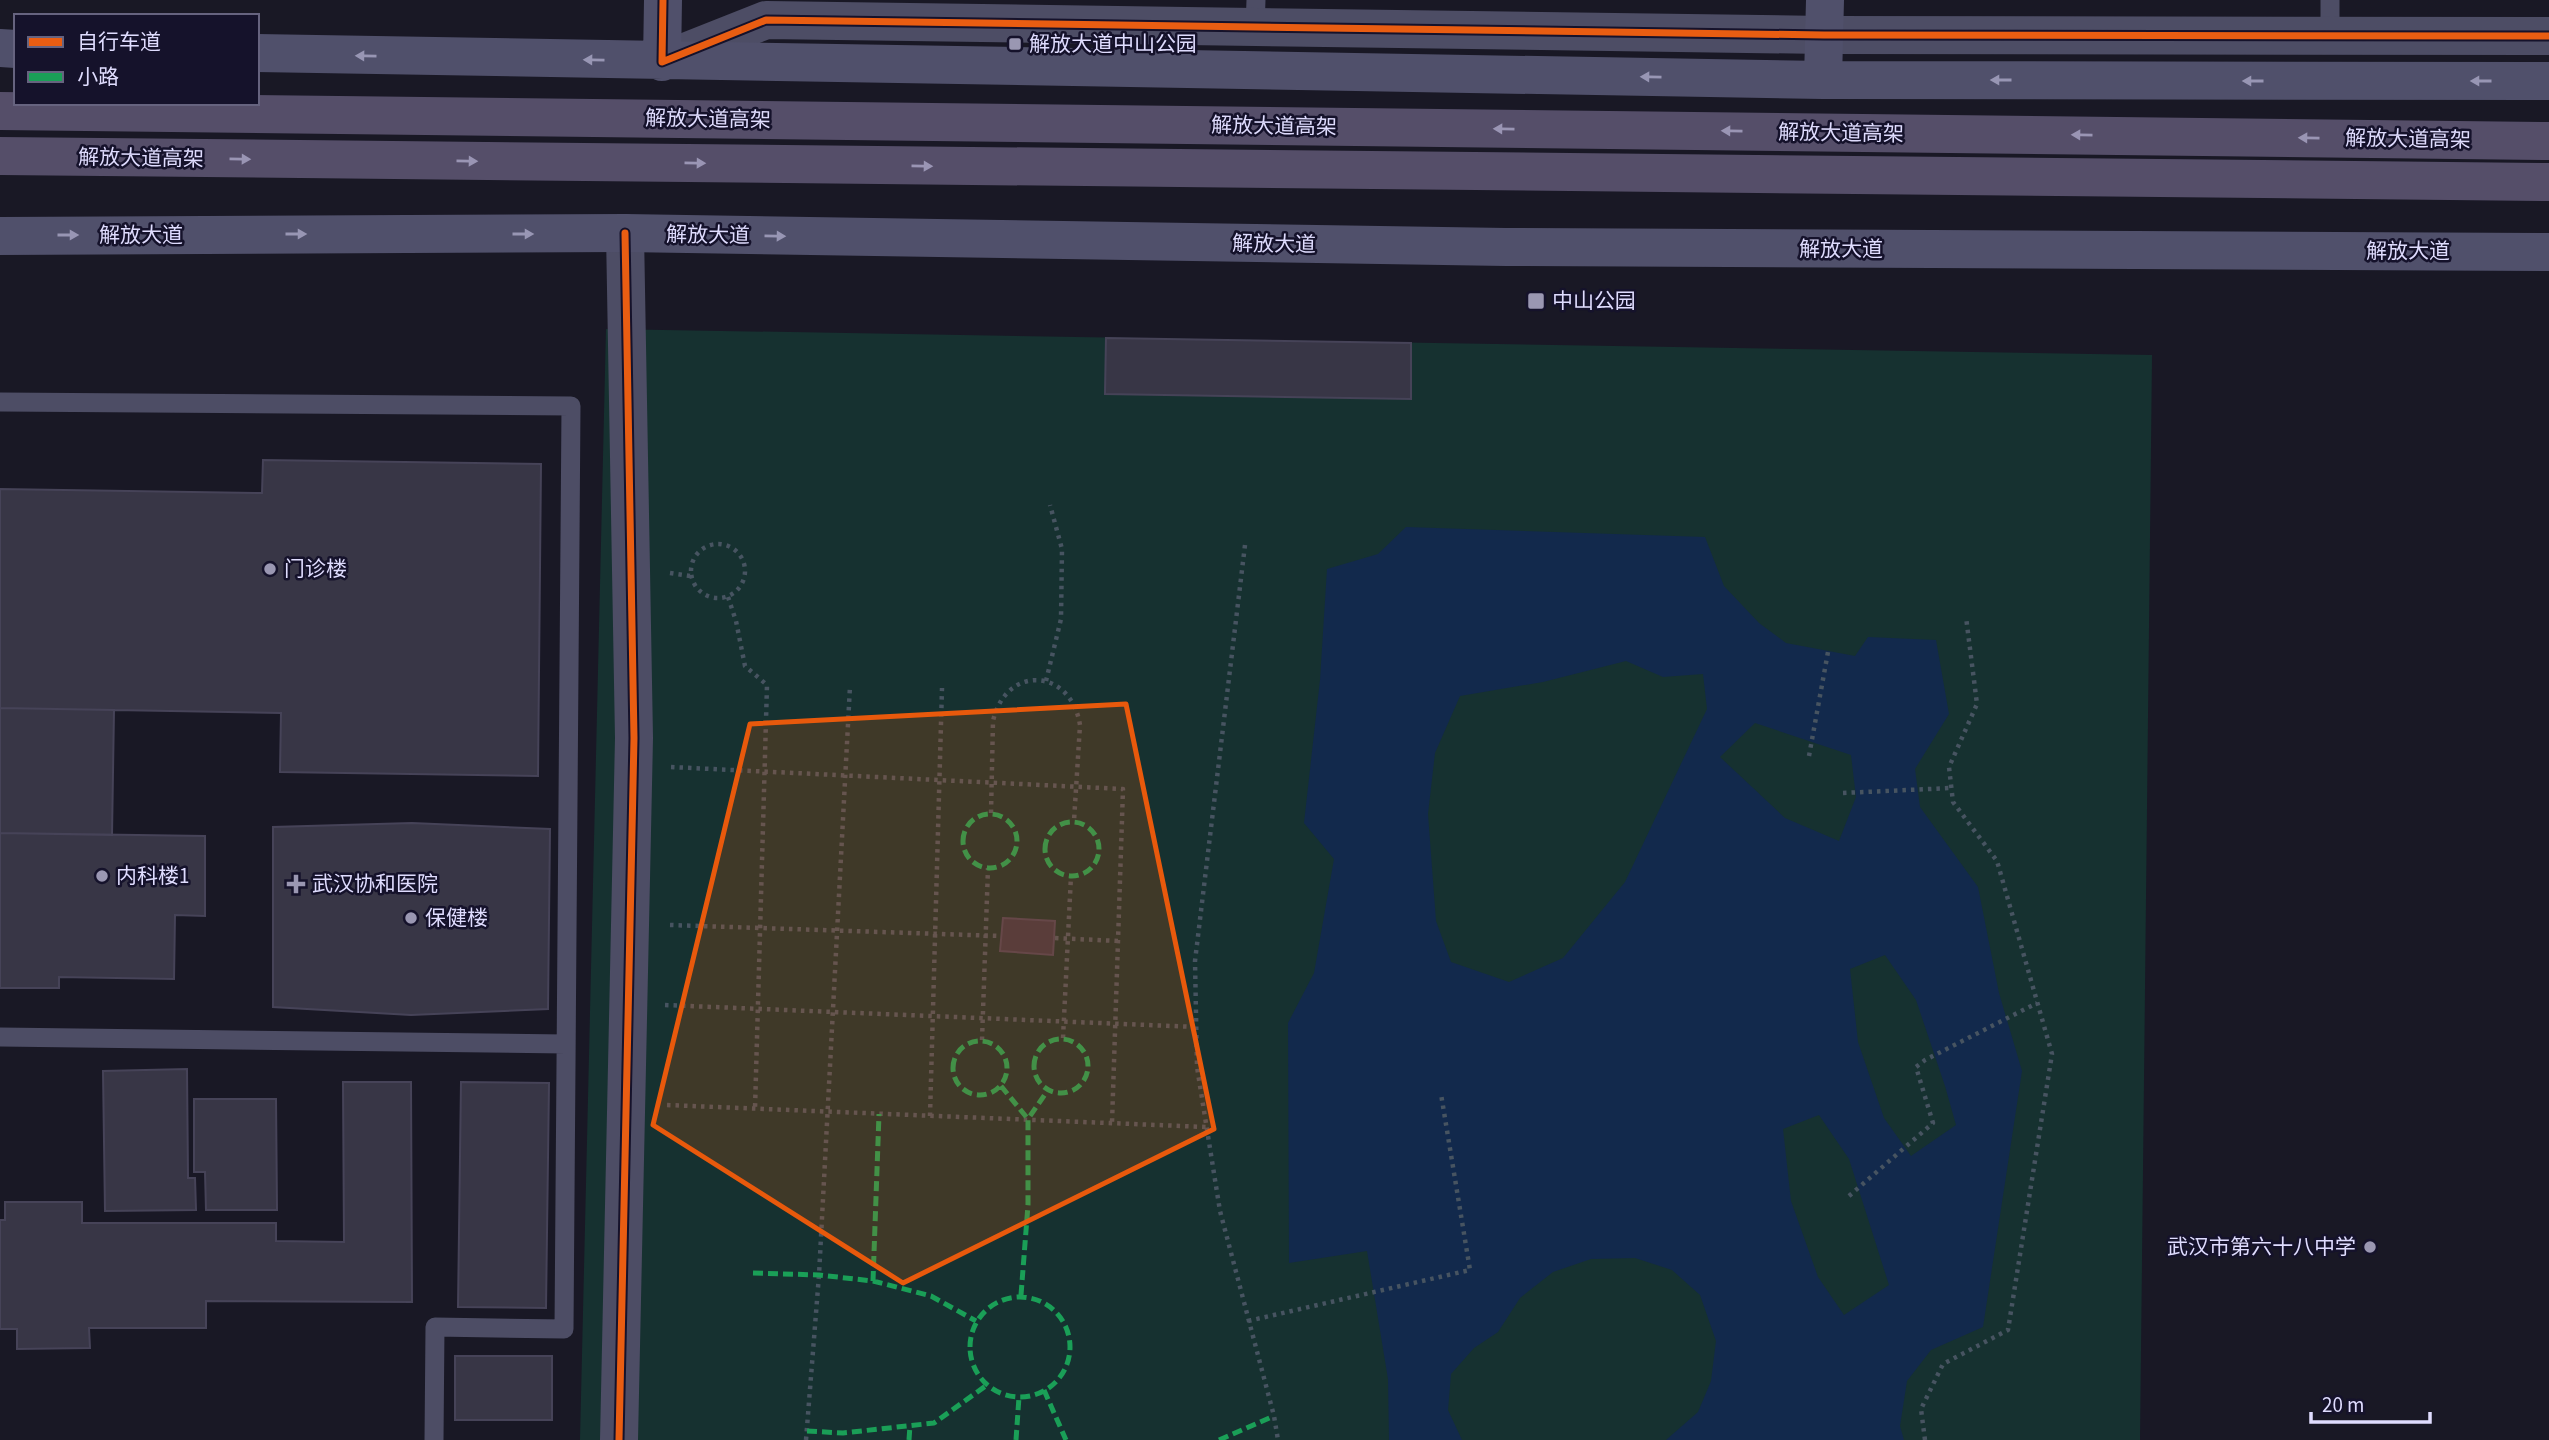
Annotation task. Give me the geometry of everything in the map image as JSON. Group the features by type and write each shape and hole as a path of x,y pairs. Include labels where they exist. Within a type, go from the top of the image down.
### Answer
{"main road":[{"path":"662,62 663,0"},
{"path":"1823,80 1824,18"},
{"path":"259,53 1823,80 2549,81"},
{"name":"解放大道高架","path":"0,111 2549,141"},
{"name":"解放大道高架","path":"0,156 2549,182"},
{"name":"解放大道","path":"0,236 625,233 1506,247 2549,252"}],"street":[{"path":"662,62 766,20 1255,14 2330,18 2549,36"},
{"path":"619,1440 634,738 625,233"}],"lane":[{"path":"0,402 571,407 564,1329 435,1327 434,1440"},
{"path":"0,1037 566,1044"}],"path":[{"path":"1046,681 1061,619 1062,549 1050,505"},
{"path":"719,544 732,547 741,555 745,579 738,590 728,597 716,599 704,596 695,587 690,576 691,563 697,553 707,546 719,544"},
{"path":"1245,545 1195,961 1197,1067 1220,1210 1278,1440"},
{"path":"728,597 745,666 767,685 755,1109"},
{"path":"1925,1440 1921,1409 1943,1364 2008,1330 2052,1054 1997,861 1953,802 1949,767 1977,704 1966,617"},
{"path":"1809,756 1828,652"},
{"path":"991,813 993,721 996,706 1016,685 1031,680 1046,681 1060,687 1071,697 1078,710 1080,725 1074,821"},
{"path":"806,1440 819,1275 850,686"},
{"path":"930,1116 942,688"},
{"path":"664,767 1123,789 1111,1123"},
{"path":"1843,793 1951,788"},
{"path":"982,1040 988,868"},
{"path":"1063,1038 1071,876"},
{"path":"662,925 1001,936"},
{"path":"1055,938 1118,942"},
{"path":"1849,1196 1933,1123 1916,1067 2038,1003"},
{"path":"661,1005 1196,1027"},
{"path":"1248,1321 1470,1269 1441,1094"},
{"path":"659,1105 1206,1127"}],"highlighted area":[{"path":"1126,704 1214,1129 903,1283 653,1125 750,724"}],"green space":[{"name":"中山公园","path":"606,329 2152,355 2140,1440 580,1440"}],"water":[{"path":"1406,527 1705,537 1724,586 1759,623 1786,643 1855,656 1868,637 1936,640 1949,714 1915,769 1920,807 1978,887 1999,993 2022,1071 1983,1327 1931,1350 1907,1381 1900,1426 1904,1440 1666,1440 1698,1412 1711,1381 1716,1341 1700,1295 1672,1270 1635,1258 1591,1259 1553,1272 1520,1298 1498,1332 1474,1348 1451,1374 1448,1410 1462,1440 1389,1440 1388,1379 1367,1251 1289,1263 1288,1023 1314,973 1334,859 1304,823 1320,680 1327,569 1378,554","holes":["1626,661 1663,677 1703,674 1707,709 1625,882 1563,958 1509,982 1451,962 1436,921 1428,814 1435,753 1460,696 1543,682","1755,723 1851,755 1856,797 1839,841 1785,818 1720,757","1885,955 1916,1000 1945,1086 1956,1125 1911,1156 1884,1118 1858,1042 1850,969","1819,1115 1849,1159 1889,1285 1844,1315 1818,1277 1791,1201 1783,1129"]}],"building":[{"path":"1106,338 1411,343 1411,399 1105,394"},
{"name":"门诊楼","path":"263,460 541,464 538,776 280,772 281,713 0,708 0,489 262,493"},
{"path":"0,708 114,710 112,835 0,833"},
{"name":"保健楼","path":"412,823 550,829 548,1009 411,1015 273,1007 273,827"},
{"name":"内科楼1","path":"0,833 205,836 205,916 175,915 174,979 59,977 59,988 0,988"},
{"path":"1003,918 1055,921 1053,955 1000,951"},
{"path":"187,1069 188,1178 195,1178 196,1210 105,1211 103,1071"},
{"path":"343,1082 411,1082 412,1302 206,1301 206,1328 89,1328 90,1348 17,1349 17,1329 0,1329 0,1220 5,1220 5,1202 82,1202 82,1223 276,1223 276,1241 344,1242"},
{"path":"461,1082 549,1083 546,1308 458,1307"},
{"path":"194,1099 276,1099 277,1210 206,1210 205,1172 194,1172"},
{"path":"455,1356 552,1356 552,1420 455,1420"}],"marked path":[{"path":"995,814 1005,818 1013,826 1017,841 1013,856 1005,864 985,868 975,864 967,856 963,836 967,826 975,818 995,814"},
{"path":"1072,822 1091,830 1099,849 1091,868 1072,876 1053,868 1045,849 1053,830 1072,822"},
{"path":"1066,1039 1076,1043 1084,1051 1088,1066 1084,1081 1076,1089 1056,1093 1046,1089 1038,1081 1034,1061 1038,1051 1046,1043 1066,1039"},
{"path":"985,1041 995,1045 1003,1053 1007,1068 1003,1083 995,1091 975,1095 965,1091 957,1083 953,1063 957,1053 965,1045 985,1041"},
{"path":"1001,1086 1028,1119"},
{"path":"1021,1295 1028,1205 1028,1119 1048,1090"},
{"path":"873,1281 879,1114"},
{"path":"753,1273 819,1275 873,1281 931,1296 976,1321"},
{"path":"1010,1297 1030,1297 1056,1311 1067,1328 1070,1347 1067,1366 1056,1383 1030,1397 1010,1397 992,1389 978,1375 970,1357 970,1337 978,1319 992,1305 1010,1297"},
{"path":"807,1431 843,1433 934,1423 987,1385"},
{"path":"1044,1390 1066,1440"},
{"path":"1016,1440 1019,1397"},
{"path":"1219,1440 1274,1416"},
{"path":"909,1440 910,1425"}],"cycle path":[{"path":"663,0 662,62 766,20 1824,35 2549,36"},
{"path":"619,1440 634,738 625,233"}],"place":[{"name":"解放大道中山公园","path":"1015,44"},
{"name":"中山公园","path":"1536,301"},
{"name":"门诊楼","path":"270,569"},
{"name":"内科楼1","path":"102,876"},
{"name":"武汉协和医院","path":"296,884"},
{"name":"保健楼","path":"411,918"},
{"name":"武汉市第六十八中学","path":"2370,1247"}]}
